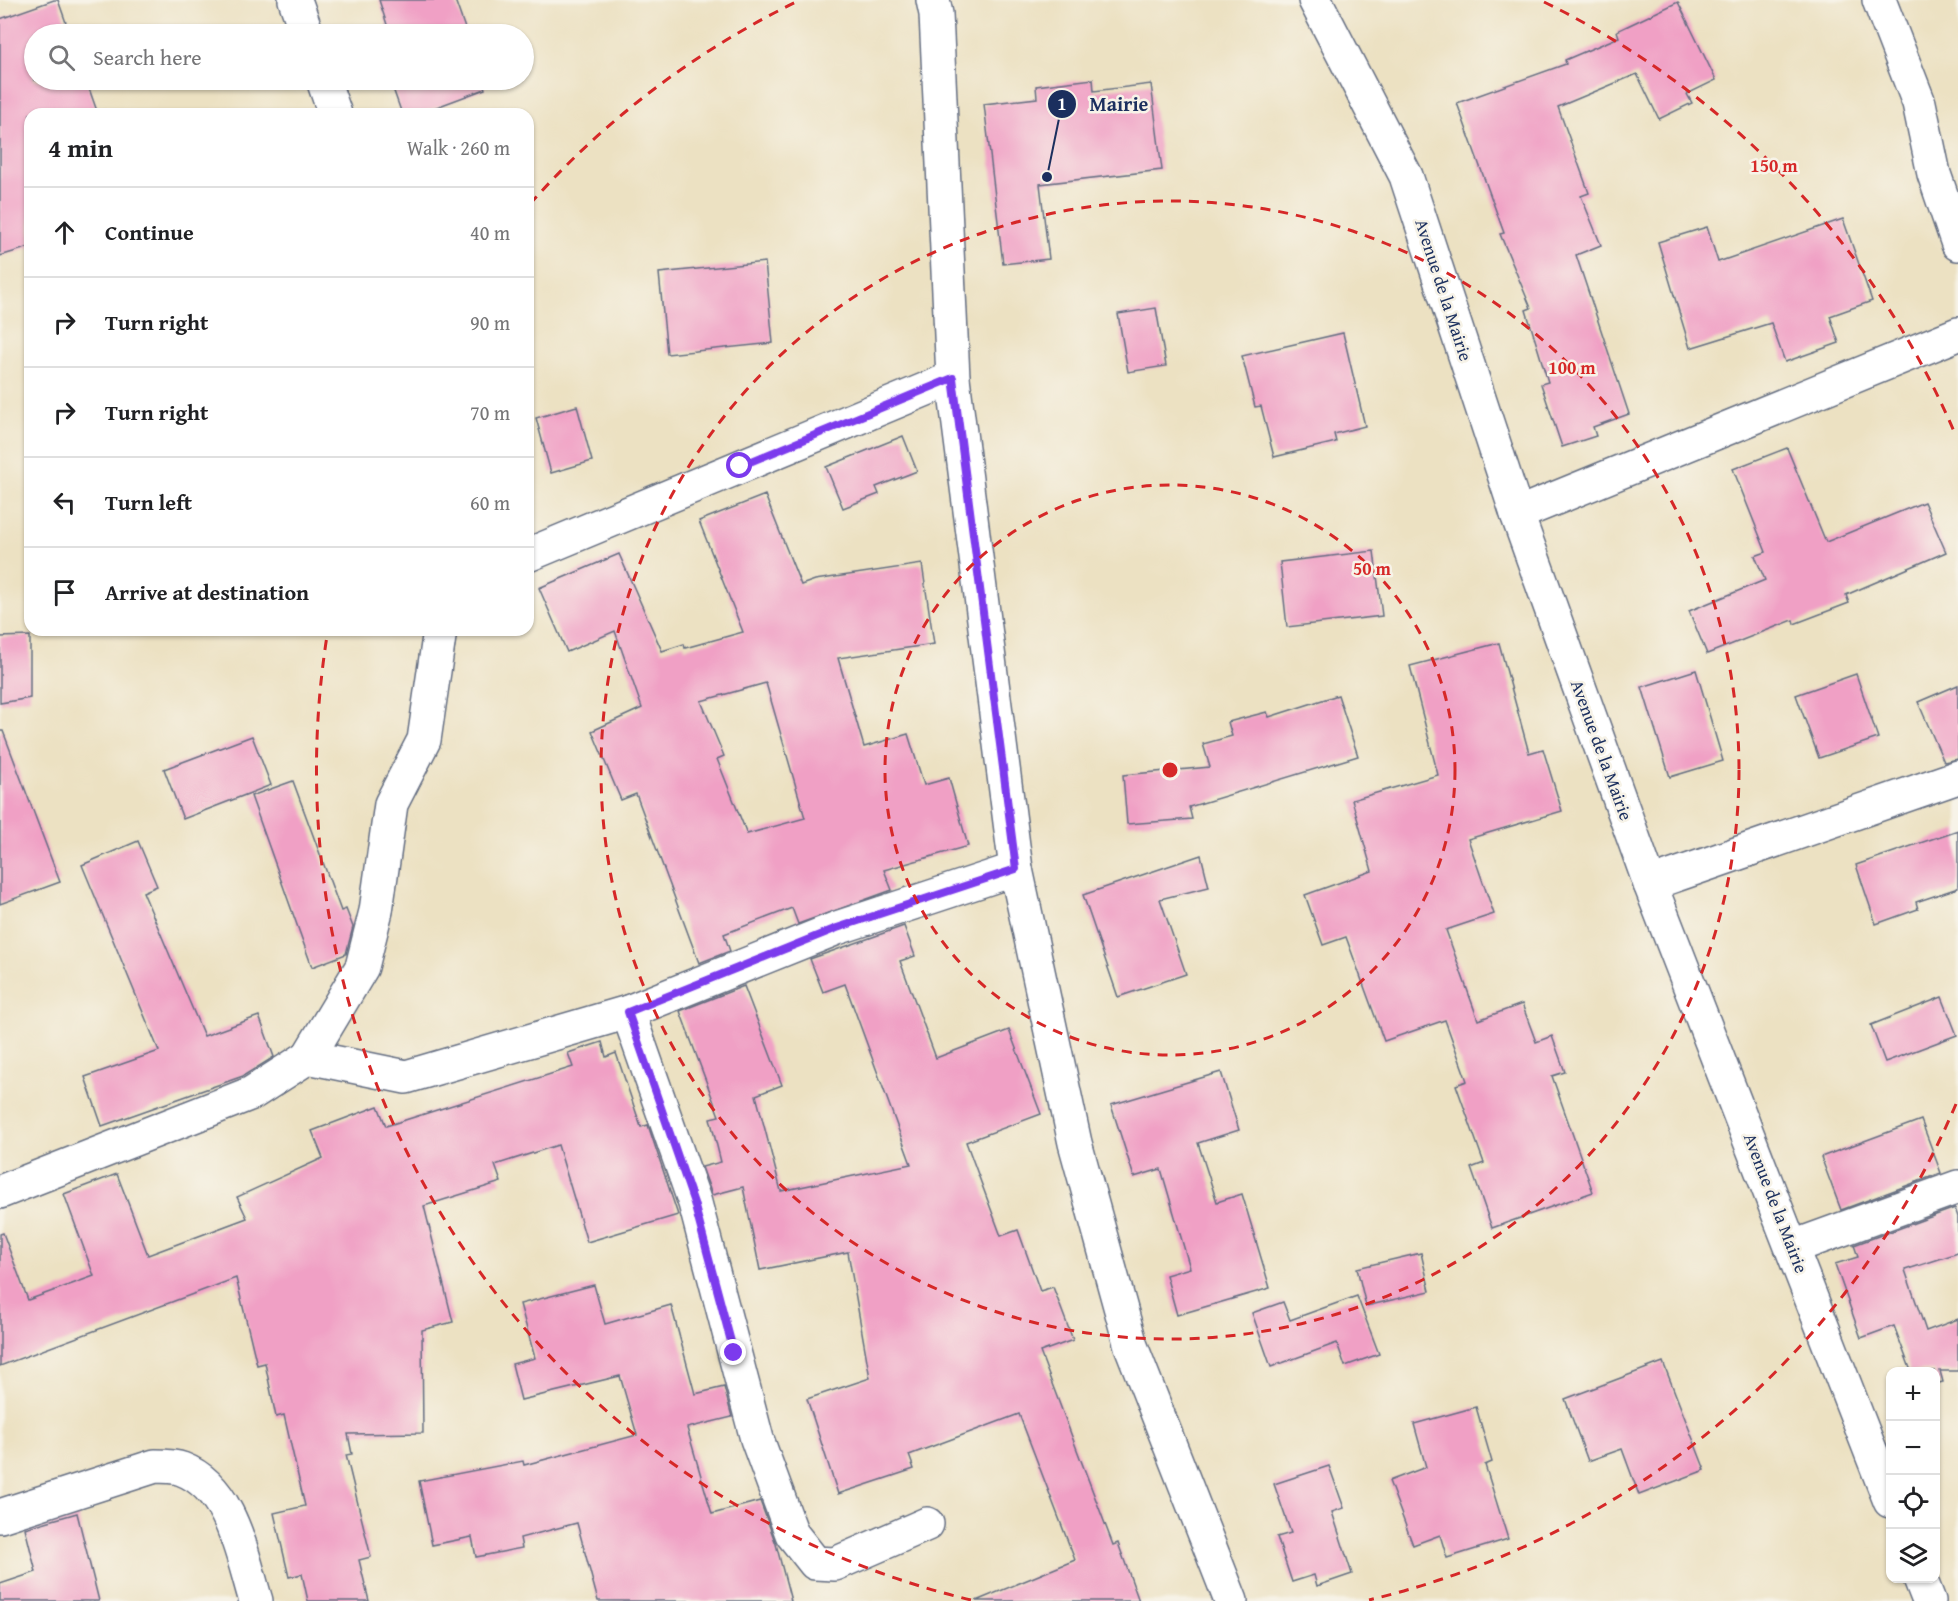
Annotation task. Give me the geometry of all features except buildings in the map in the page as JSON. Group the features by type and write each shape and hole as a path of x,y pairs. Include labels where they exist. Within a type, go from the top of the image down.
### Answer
{"street":[{"path":"295,0 303,24"},
{"path":"933,0 936,14 953,378 1016,869 1075,1143 1131,1346 1231,1601"},
{"path":"1880,0 1919,103 1934,174 1958,244"},
{"name":"Avenue de la Mairie","path":"1313,5 1406,176 1517,514 1650,884 1886,1491"},
{"path":"327,90 333,108"},
{"path":"1517,514 1958,334"},
{"path":"534,553 953,378"},
{"path":"0,1192 252,1093 308,1057 362,967 376,910 391,804 424,740 439,636"},
{"path":"1650,884 1958,777"},
{"path":"308,1057 406,1077 628,1012 837,928 1016,869"},
{"path":"628,1012 694,1203 757,1438 792,1533 815,1563 835,1564 927,1524"},
{"path":"1793,1247 1958,1187"},
{"path":"0,1516 155,1466 180,1468 199,1477 230,1514 256,1601"},
{"path":"1922,1583 1929,1601"}],"place":[{"name":"Mairie","path":"1047,177"}],"route":[{"path":"734,1353 694,1203 628,1012 837,928 1016,869 953,378 740,466"}]}
